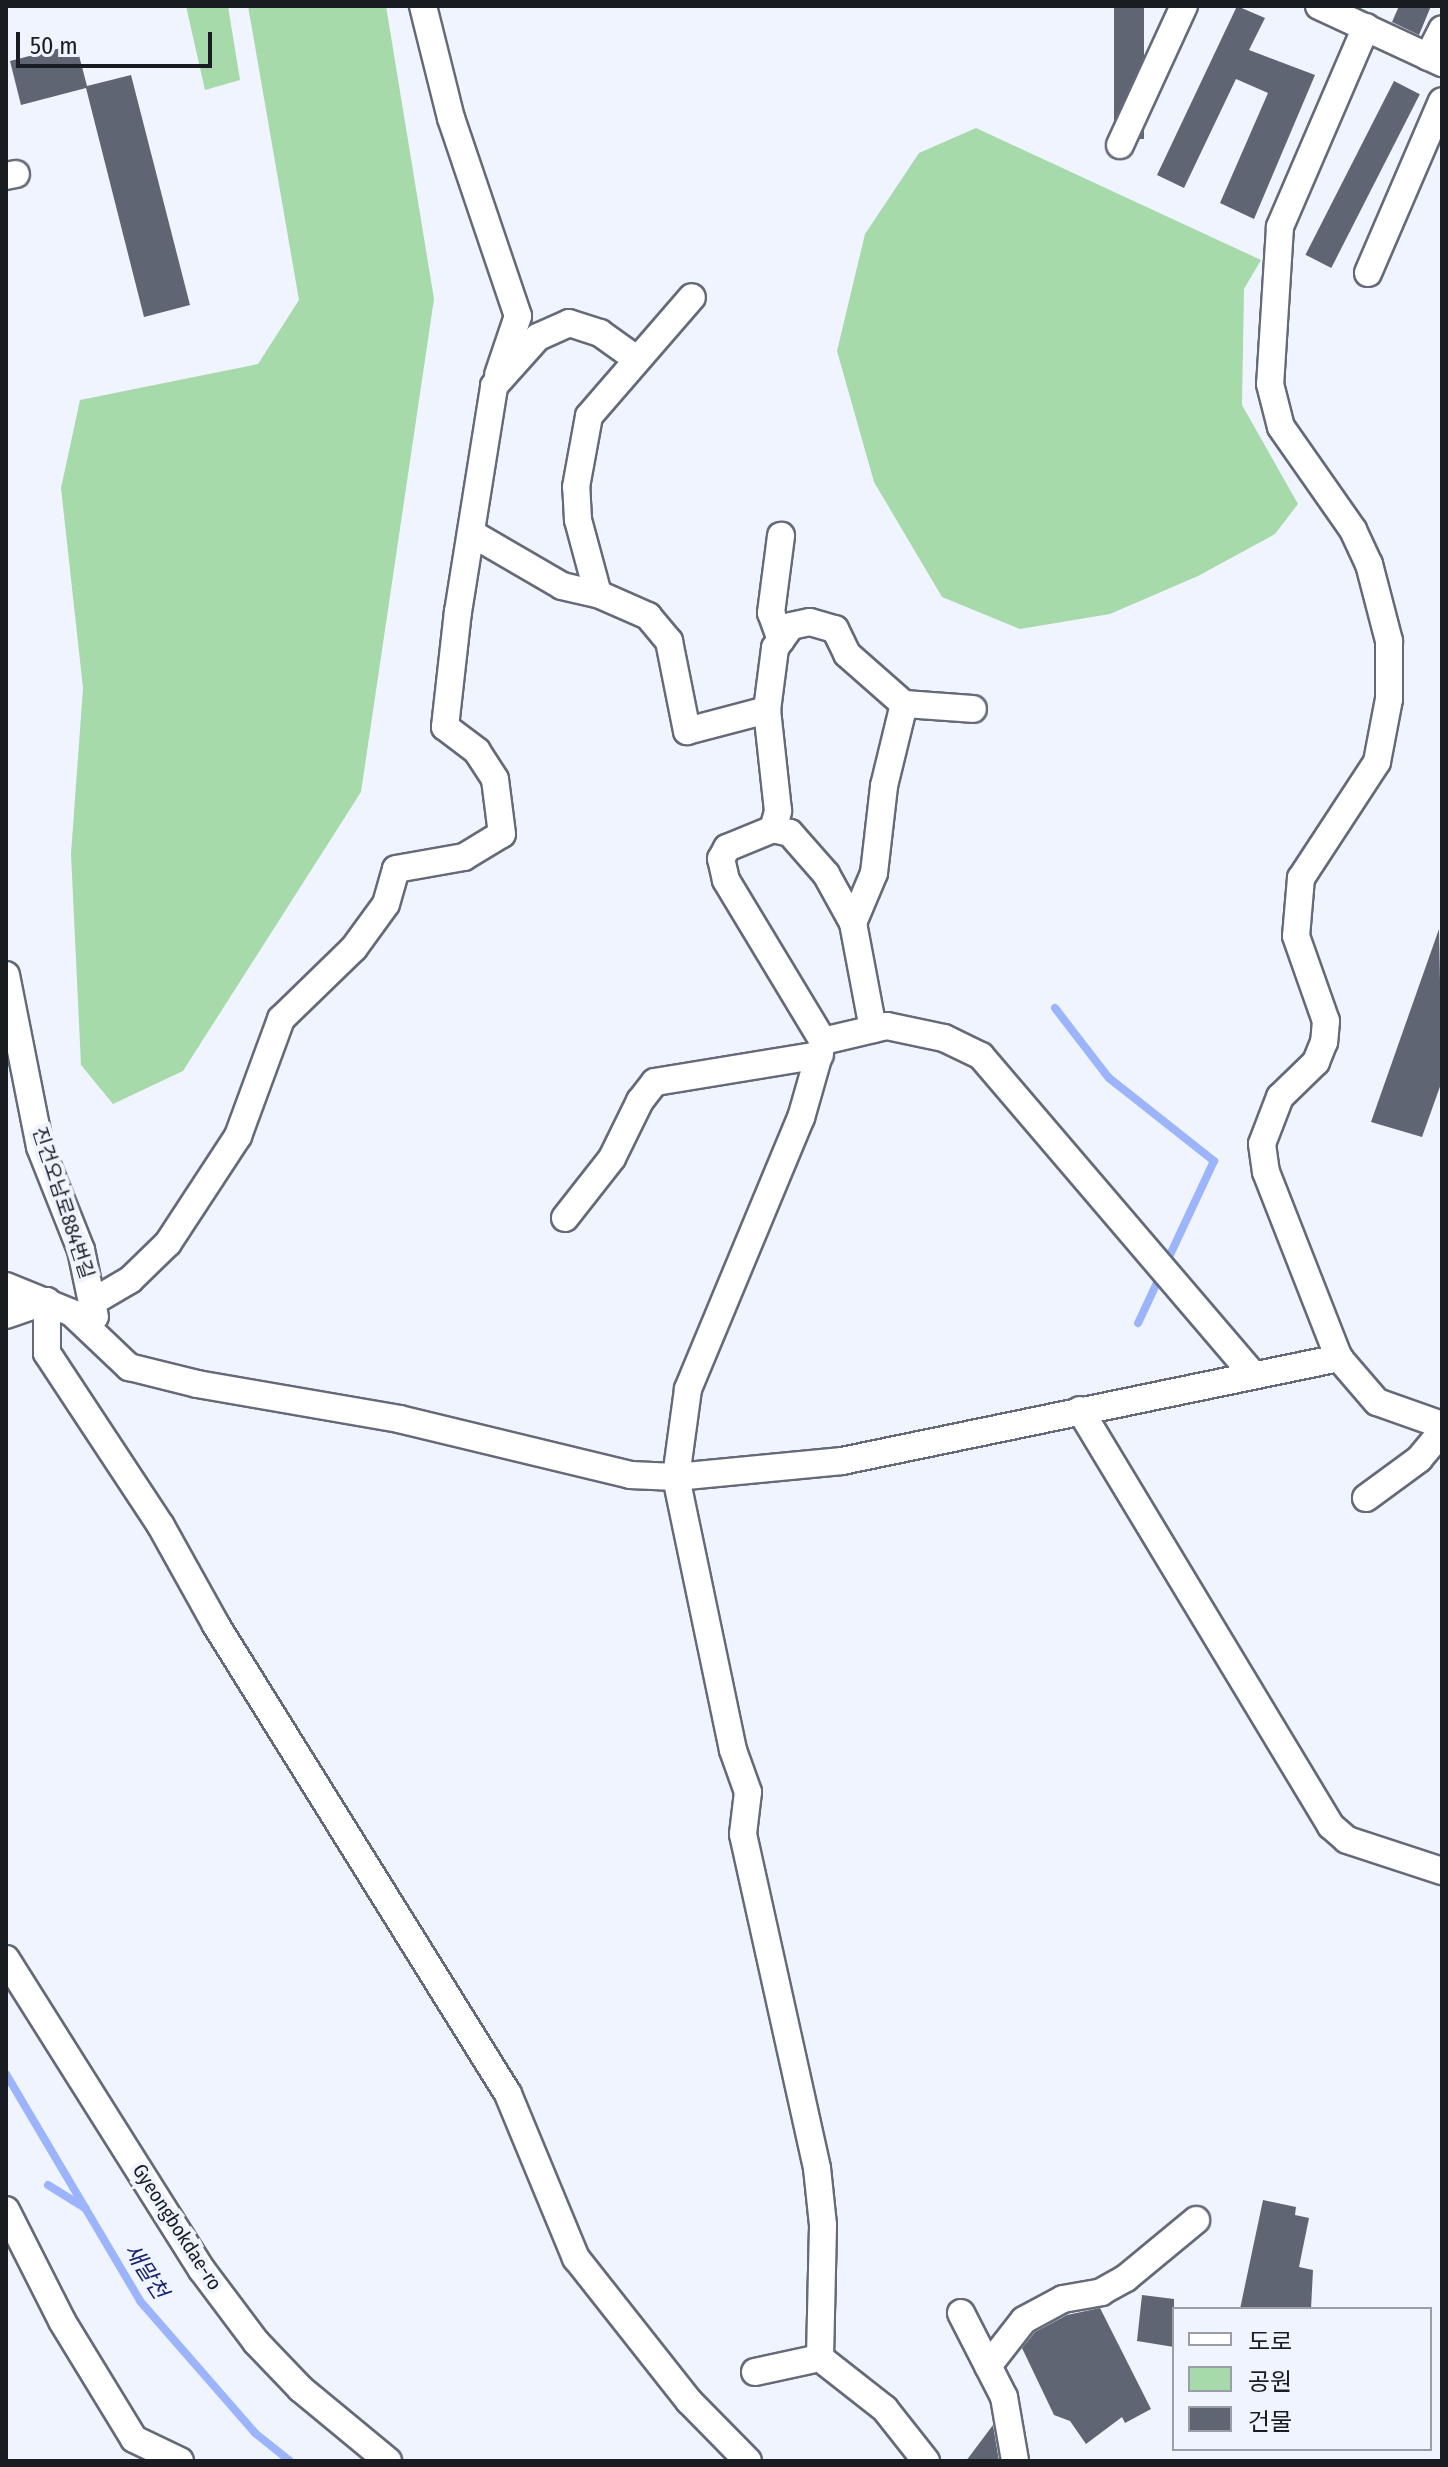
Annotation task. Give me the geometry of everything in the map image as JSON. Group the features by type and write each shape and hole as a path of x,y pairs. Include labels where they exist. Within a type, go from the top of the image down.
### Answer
{"street":[{"path":"94,1301 130,1280 168,1243 238,1136 281,1019 354,948 386,904 396,869 464,857 502,834 495,779 477,751 445,727 494,386 518,316 451,118 423,6"},
{"path":"1120,145 1184,6"},
{"path":"1331,8 1435,60 1442,29"},
{"path":"1366,27 1280,227 1270,384 1281,427 1353,530 1384,607 1389,641 1389,699 1377,762 1301,878 1296,936 1326,1021 1324,1042 1316,1062 1280,1097 1262,1144 1266,1172 1339,1358 1377,1402 1442,1425"},
{"path":"1368,273 1442,101"},
{"path":"598,594 578,520 579,453 589,416 635,358 692,297"},
{"path":"494,386 538,337 569,323 600,333 635,358"},
{"path":"471,533 527,570 562,586 598,594 648,616 669,641 687,731 767,710"},
{"path":"781,536 771,613 781,640"},
{"path":"773,829 778,811 767,710 775,648 791,626 810,622 835,629 847,654 904,704 973,709"},
{"path":"853,923 874,873 884,786 904,704"},
{"path":"820,2358 823,2225 817,2168 743,1834 748,1792 733,1750 676,1477 688,1389 801,1118 821,1048 726,880 721,859 727,848 773,829 790,833 826,874 853,923 873,1029"},
{"name":"진건오남로884번길","path":"6,975 40,1147 81,1250 94,1301 95,1337"},
{"path":"565,1218 612,1158 640,1101 655,1082 821,1048 887,1026 944,1038 981,1056 1252,1373"},
{"path":"6,1286 72,1313 129,1367 197,1384 399,1419 630,1475 676,1477 842,1461 1252,1373 1339,1358"},
{"path":"6,1315 47,1301"},
{"path":"47,1301 47,1353 161,1526 216,1625 508,2094 576,2258 689,2401 748,2461"},
{"path":"1080,1410 1331,1826 1347,1840 1442,1871"},
{"path":"1366,1498 1419,1459 1442,1432"},
{"name":"Gyeongbokdae-ro","path":"6,1959 211,2282 301,2389 388,2461"},
{"path":"6,2210 62,2321 134,2439 180,2461"},
{"path":"988,2366 1024,2320 1063,2299 1101,2292 1126,2278 1196,2220"},
{"path":"961,2313 1004,2397 1015,2461"},
{"path":"755,2372 820,2358"},
{"path":"820,2358 885,2409 926,2461"}],"green space":[{"path":"186,6 228,6 240,80 205,90"},
{"path":"248,6 386,6 434,299 361,792 183,1071 113,1104 81,1065 71,854 83,688 61,488 80,400 258,364 299,300"},
{"path":"976,128 1261,260 1244,289 1242,405 1298,504 1275,534 1198,576 1110,614 1020,629 942,597 874,482 837,351 865,234 919,153"}],"building":[{"path":"1114,6 1144,6 1144,139 1114,139"},
{"path":"1237,6 1265,18 1249,50 1315,75 1254,219 1220,203 1268,93 1236,79 1184,188 1157,175"},
{"path":"1399,6 1431,6 1419,35 1392,22"},
{"path":"76,44 87,86 131,75 190,305 144,317 86,88 21,105 10,61"},
{"path":"1394,81 1420,94 1331,268 1305,255"},
{"path":"1439,929 1442,1081 1422,1137 1371,1122"},
{"path":"1263,2200 1296,2207 1295,2215 1309,2218 1299,2267 1313,2270 1311,2307 1240,2307"},
{"path":"1142,2295 1174,2299 1172,2347 1137,2341"},
{"path":"1100,2308 1151,2409 1125,2423 1122,2417 1086,2444 1070,2421 1054,2415 1022,2348 1035,2332 1067,2315"},
{"path":"993,2425 999,2461 966,2461"}],"waterway":[{"path":"1055,1008 1109,1078 1214,1161 1138,1323"},
{"name":"새말천","path":"6,2074 140,2301 255,2433 290,2461"},
{"path":"48,2185 85,2208"}]}
